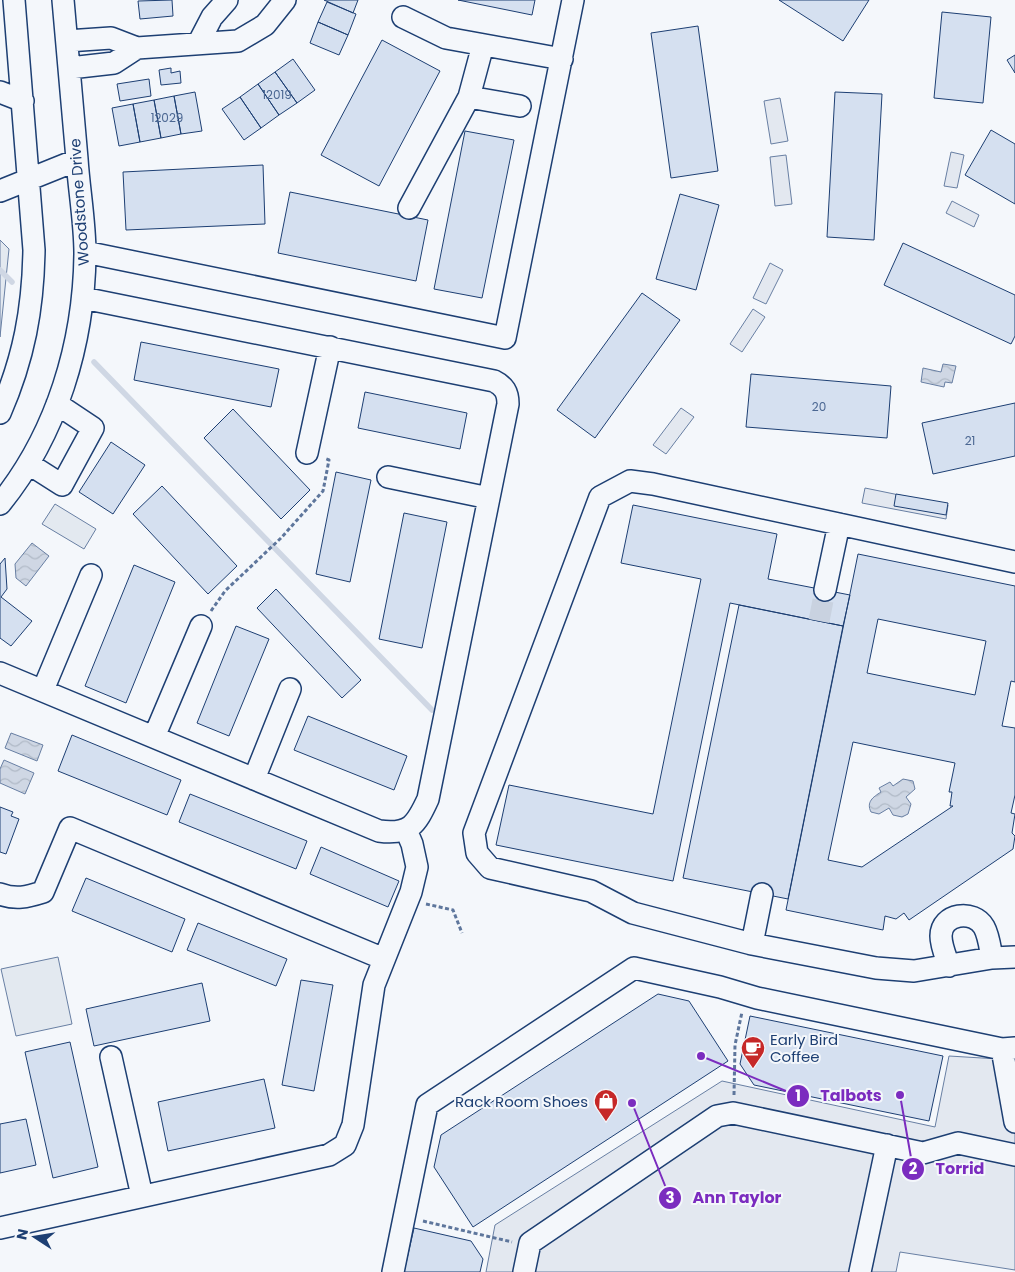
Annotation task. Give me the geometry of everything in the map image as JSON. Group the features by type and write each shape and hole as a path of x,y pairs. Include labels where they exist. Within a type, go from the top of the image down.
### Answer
{"street":[{"name":"Woodstone Drive","path":"0,504 29,464 57,404 75,346 83,298 85,252 64,0"},
{"path":"199,42 212,17 227,0"},
{"path":"67,41 111,38 137,48 199,42 238,41 266,25 285,0"},
{"path":"85,252 505,338 574,0"},
{"path":"0,413 24,346 33,289 34,250 22,101 10,14"},
{"path":"403,17 446,38 562,59"},
{"path":"409,208 469,97 483,45"},
{"path":"70,68 114,63 137,48"},
{"path":"0,92 22,101"},
{"path":"469,97 520,106"},
{"path":"0,191 77,160"},
{"path":"0,674 43,690 379,831 406,830 418,820 428,799 508,404 508,394 502,385 494,380 83,298"},
{"path":"307,453 330,347"},
{"path":"29,464 62,485 92,428 57,404"},
{"path":"388,477 489,498"},
{"path":"1015,562 653,484 630,481 600,497 474,833 477,853 490,868 591,891 633,913 752,944 876,968 914,971 992,958 1015,957"},
{"path":"825,590 839,524"},
{"path":"43,690 91,575"},
{"path":"154,737 201,626"},
{"path":"254,778 290,689"},
{"path":"0,894 8,897 24,898 43,892 70,828 384,959"},
{"path":"0,1228 329,1155 345,1145 353,1125 374,985 408,899 417,867 412,844 406,830"},
{"path":"752,944 762,894"},
{"path":"949,966 941,935 943,927 955,917 964,915 979,920 984,927 992,958"},
{"path":"392,1272 428,1105 634,968 745,995 1008,1049 1015,1122"},
{"path":"111,1057 142,1196"},
{"path":"524,1272 530,1246 537,1238 717,1116 733,1113 923,1153 958,1143 1015,1155"},
{"path":"860,1272 887,1145"}],"path":[{"path":"201,626 225,591 281,538 323,491 329,460 307,453"},
{"path":"408,899 453,910 462,933"},
{"path":"733,1113 735,1045 745,995"},
{"path":"404,1217 530,1246"}],"shaded area":[{"path":"780,98 788,141 771,144 764,101"},
{"path":"951,152 964,155 957,188 944,186"},
{"path":"786,155 792,204 775,206 770,157"},
{"path":"952,201 979,215 974,227 946,213"},
{"path":"0,240 9,249 0,337"},
{"path":"770,263 783,270 766,304 753,298"},
{"path":"753,309 765,317 742,352 730,344"},
{"path":"681,408 694,417 666,454 653,445"},
{"path":"865,488 948,505 946,519 862,503"},
{"path":"55,504 96,529 84,549 42,524"},
{"path":"58,957 72,1024 16,1036 1,969"},
{"path":"949,1056 1015,1060 1015,1270 900,1252 896,1272 486,1272 495,1225 722,1081 935,1127"}],"water":[{"path":"943,364 956,366 952,383 945,382 944,387 921,382 923,368 941,372"},
{"path":"32,543 49,556 26,586 16,578 15,564"},
{"path":"11,733 43,745 37,761 5,748"},
{"path":"4,760 34,773 25,794 0,783 0,769"},
{"path":"903,779 913,781 915,789 906,797 911,804 908,814 902,817 893,815 889,808 879,814 871,812 869,805 873,798 881,792 879,788 890,782 893,786"}],"building":[{"path":"172,0 173,16 140,19 138,1"},
{"path":"324,0 358,0 353,13"},
{"path":"458,0 535,0 532,15"},
{"path":"779,0 869,0 843,41"},
{"path":"327,2 356,14 348,35 318,22"},
{"path":"942,12 991,17 983,103 934,98"},
{"path":"318,22 348,35 339,55 310,43"},
{"path":"698,26 718,171 671,178 651,33"},
{"path":"382,40 440,71 379,186 321,155"},
{"path":"1015,55 1015,73 1007,60"},
{"path":"293,59 315,90 297,103 275,72"},
{"path":"171,68 171,73 180,71 181,83 161,85 159,70"},
{"path":"275,72 297,103 279,115 258,84"},
{"path":"149,79 151,96 120,101 117,84"},
{"path":"258,84 279,115 261,128 240,97"},
{"path":"195,92 202,131 181,134 174,96"},
{"path":"835,92 882,94 874,240 827,237"},
{"path":"174,96 181,134 161,138 154,100"},
{"path":"240,97 261,128 244,140 222,109"},
{"path":"154,100 161,138 140,142 133,104"},
{"path":"133,104 140,142 119,146 112,108"},
{"path":"991,130 1015,144 1015,204 965,175"},
{"path":"465,131 514,140 482,298 434,289"},
{"path":"263,165 265,224 126,230 123,172"},
{"path":"290,192 428,220 416,281 278,253"},
{"path":"680,194 719,205 696,290 656,279"},
{"path":"903,243 1015,295 1015,336 1011,344 884,285"},
{"path":"642,293 680,320 595,438 557,410"},
{"path":"141,342 279,369 271,407 134,380"},
{"path":"751,374 891,386 887,438 746,427"},
{"path":"365,392 467,413 460,449 358,428"},
{"path":"1015,403 1015,456 933,474 922,423"},
{"path":"233,409 310,490 281,519 204,438"},
{"path":"111,442 145,465 113,514 79,492"},
{"path":"336,472 371,480 350,582 316,574"},
{"path":"162,486 237,566 208,594 133,514"},
{"path":"896,494 948,503 946,515 894,506"},
{"path":"633,505 777,534 768,579 850,595 843,626 730,603 673,881 496,845 509,785 653,814 701,579 621,563"},
{"path":"404,513 447,522 422,648 379,639"},
{"path":"858,554 1015,586 1015,682 1011,681 1002,726 1015,728 1015,795 1011,813 1015,814 1012,833 1015,836 1013,849 909,920 904,913 896,919 885,916 883,930 786,910","holes":["878,619 986,641 975,695 867,673","853,742 955,763 949,792 952,792 950,806 953,806 862,867 828,860"]},
{"path":"5,558 7,589 1,597 32,621 11,646 0,638 0,564"},
{"path":"134,565 175,582 126,703 85,686"},
{"path":"276,589 361,680 342,698 257,608"},
{"path":"739,605 843,626 788,899 683,878"},
{"path":"236,626 269,639 229,736 197,723"},
{"path":"308,716 407,756 394,790 294,750"},
{"path":"72,735 181,780 167,815 58,771"},
{"path":"190,794 307,841 296,869 179,822"},
{"path":"0,807 13,812 11,816 19,819 6,854 0,852"},
{"path":"321,847 399,881 388,907 310,874"},
{"path":"86,878 185,919 172,952 72,911"},
{"path":"198,923 287,959 276,986 187,950"},
{"path":"301,980 333,985 314,1091 282,1085"},
{"path":"202,983 210,1021 94,1046 86,1009"},
{"path":"658,994 689,1001 728,1061 473,1227 434,1167 441,1135"},
{"path":"750,1016 943,1056 929,1121 754,1085 740,1064"},
{"path":"70,1042 98,1167 53,1178 25,1052"},
{"path":"264,1079 275,1128 168,1151 158,1102"},
{"path":"26,1119 36,1165 0,1173 0,1124"},
{"path":"414,1228 471,1241 483,1259 480,1272 404,1272"}],"waterway":[{"path":"0,270 12,282"},
{"path":"94,362 432,710"}],"tunnel":[{"path":"819,621 825,590"}],"place":[{"name":"Talbots","path":"701,1056"},
{"name":"Early Bird Coffee","path":"753,1069"},
{"name":"Torrid","path":"900,1095"},
{"name":"Ann Taylor","path":"632,1103"},
{"name":"Rack Room Shoes","path":"606,1122"}]}
